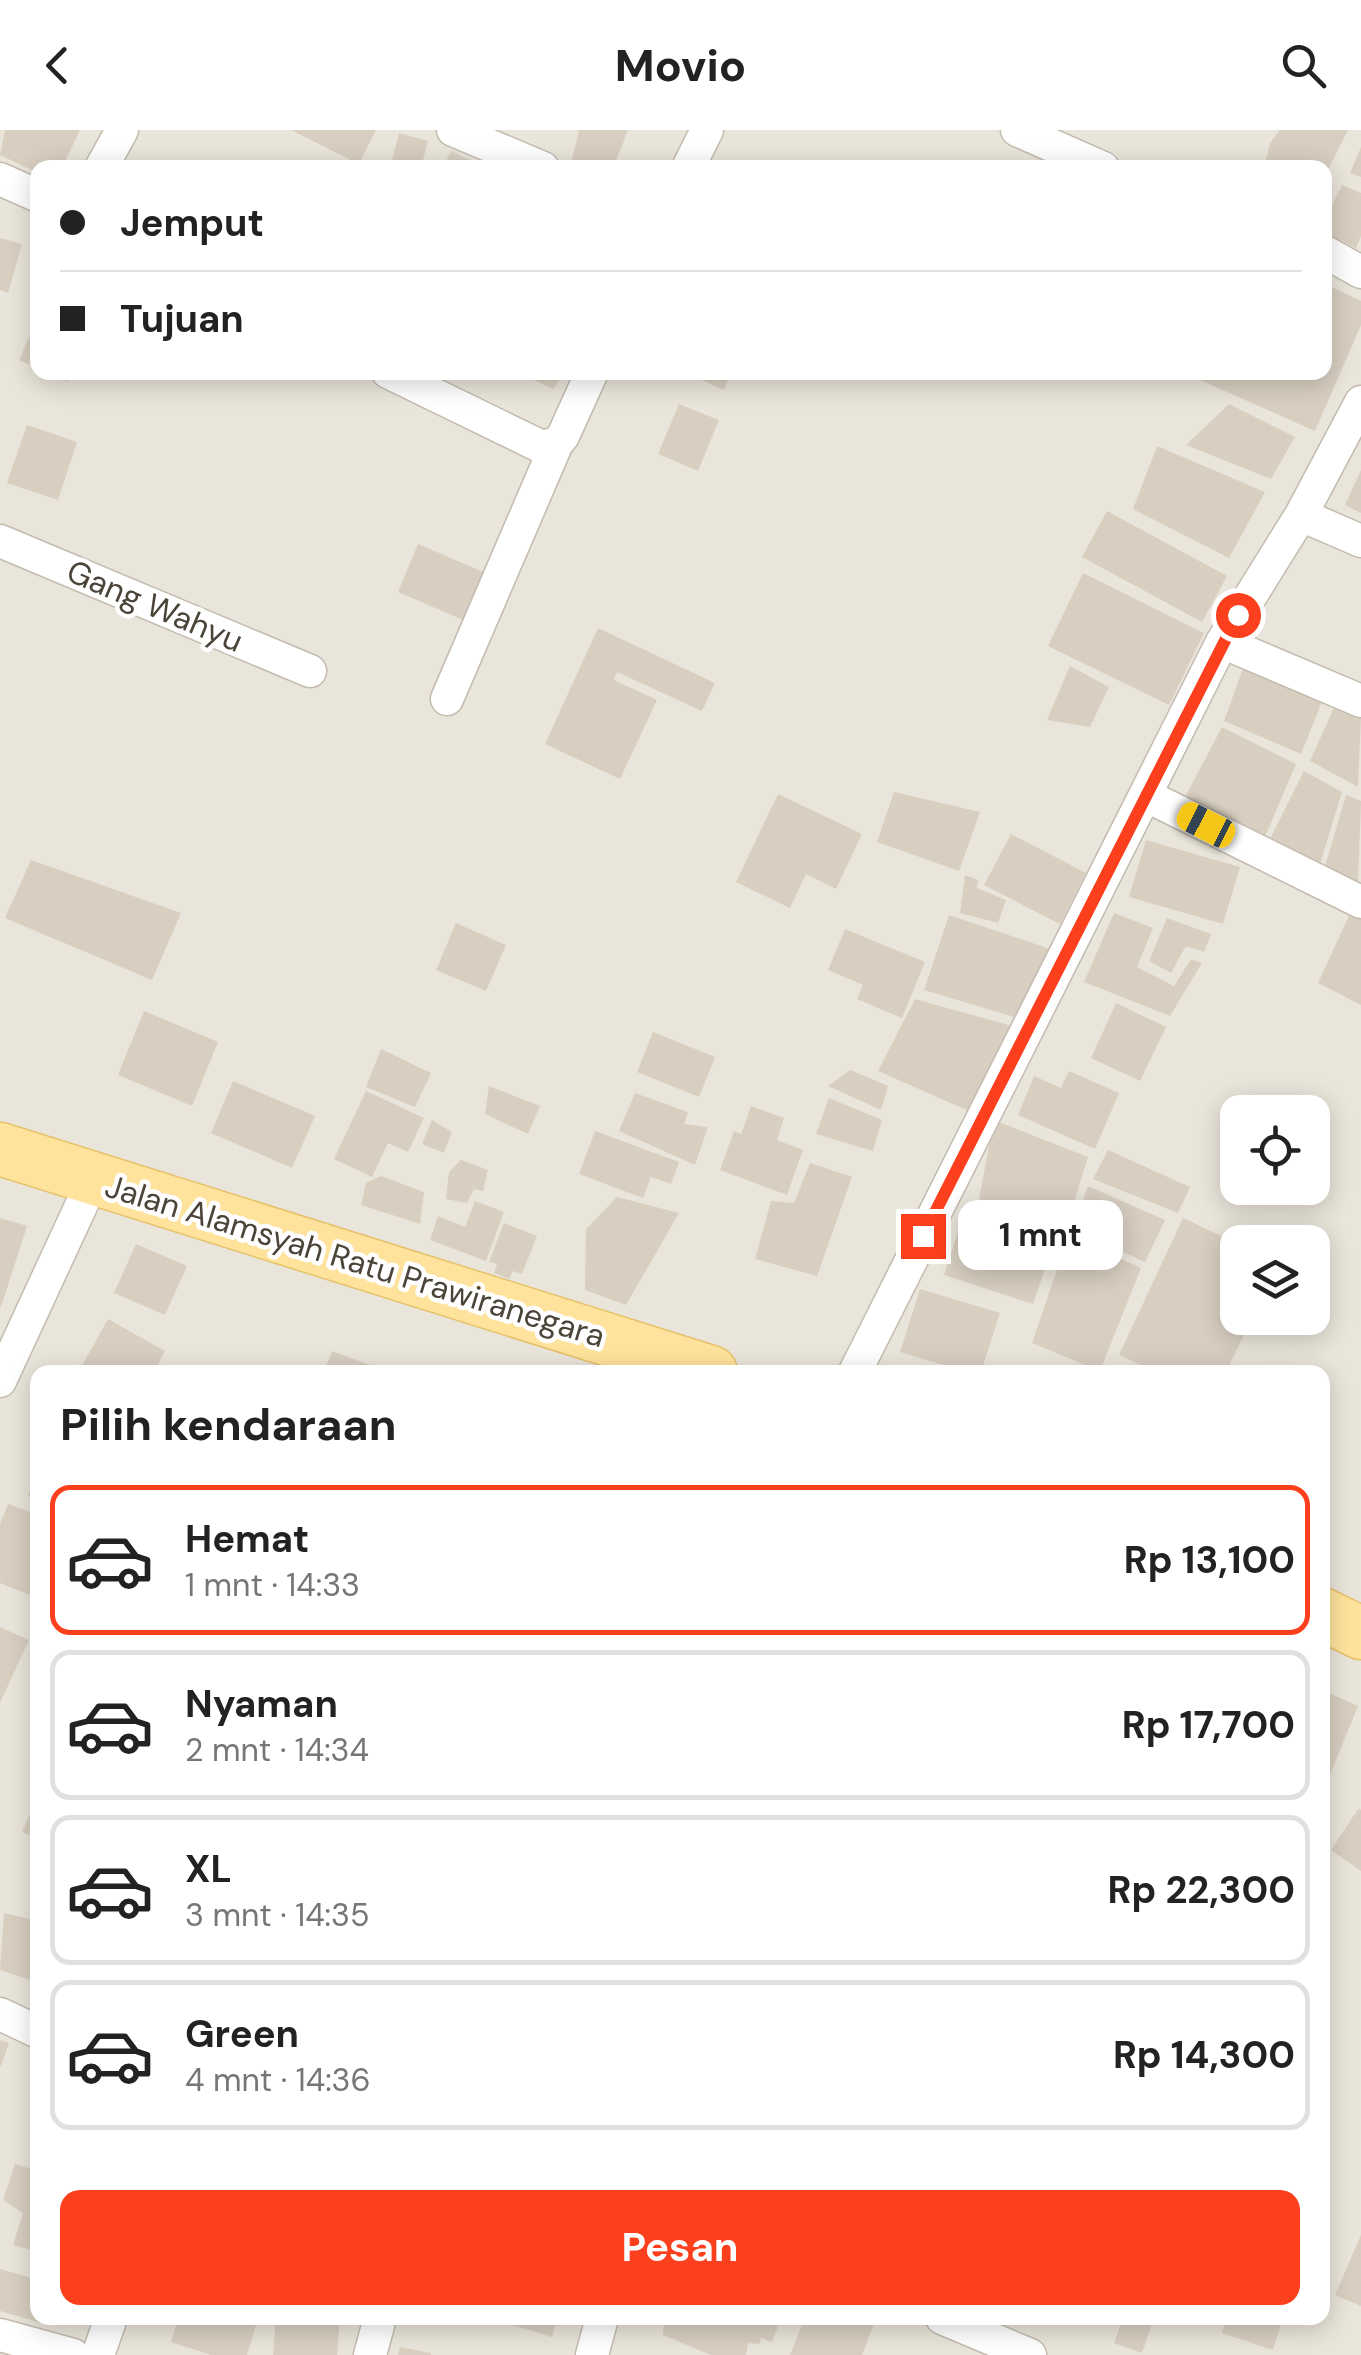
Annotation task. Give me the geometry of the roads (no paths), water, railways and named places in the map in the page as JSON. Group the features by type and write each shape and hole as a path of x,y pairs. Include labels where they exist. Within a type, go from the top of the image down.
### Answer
{"main road":[{"name":"Jalan Alamsyah Ratu Prawiranegara","path":"0,1149 688,1365"},
{"path":"1330,1618 1361,1633"}],"street":[{"path":"105,160 122,130"},
{"path":"453,130 525,160"},
{"path":"692,160 706,130"},
{"path":"1017,130 1085,160"},
{"path":"0,179 30,192"},
{"path":"1332,256 1361,272"},
{"path":"404,380 542,447 557,444"},
{"path":"447,699 588,380"},
{"path":"858,1365 1222,642 1301,515 1361,402"},
{"path":"1301,515 1361,542"},
{"name":"Gang Wahyu","path":"0,541 310,671"},
{"path":"1222,642 1361,701"},
{"path":"1144,794 1361,902"},
{"path":"0,1381 94,1180"},
{"path":"0,2014 30,2028"},
{"path":"98,2355 109,2325"},
{"path":"370,2355 378,2325"},
{"path":"592,2355 600,2325"},
{"path":"959,2325 1030,2355"},
{"path":"0,2334 73,2355"}]}
